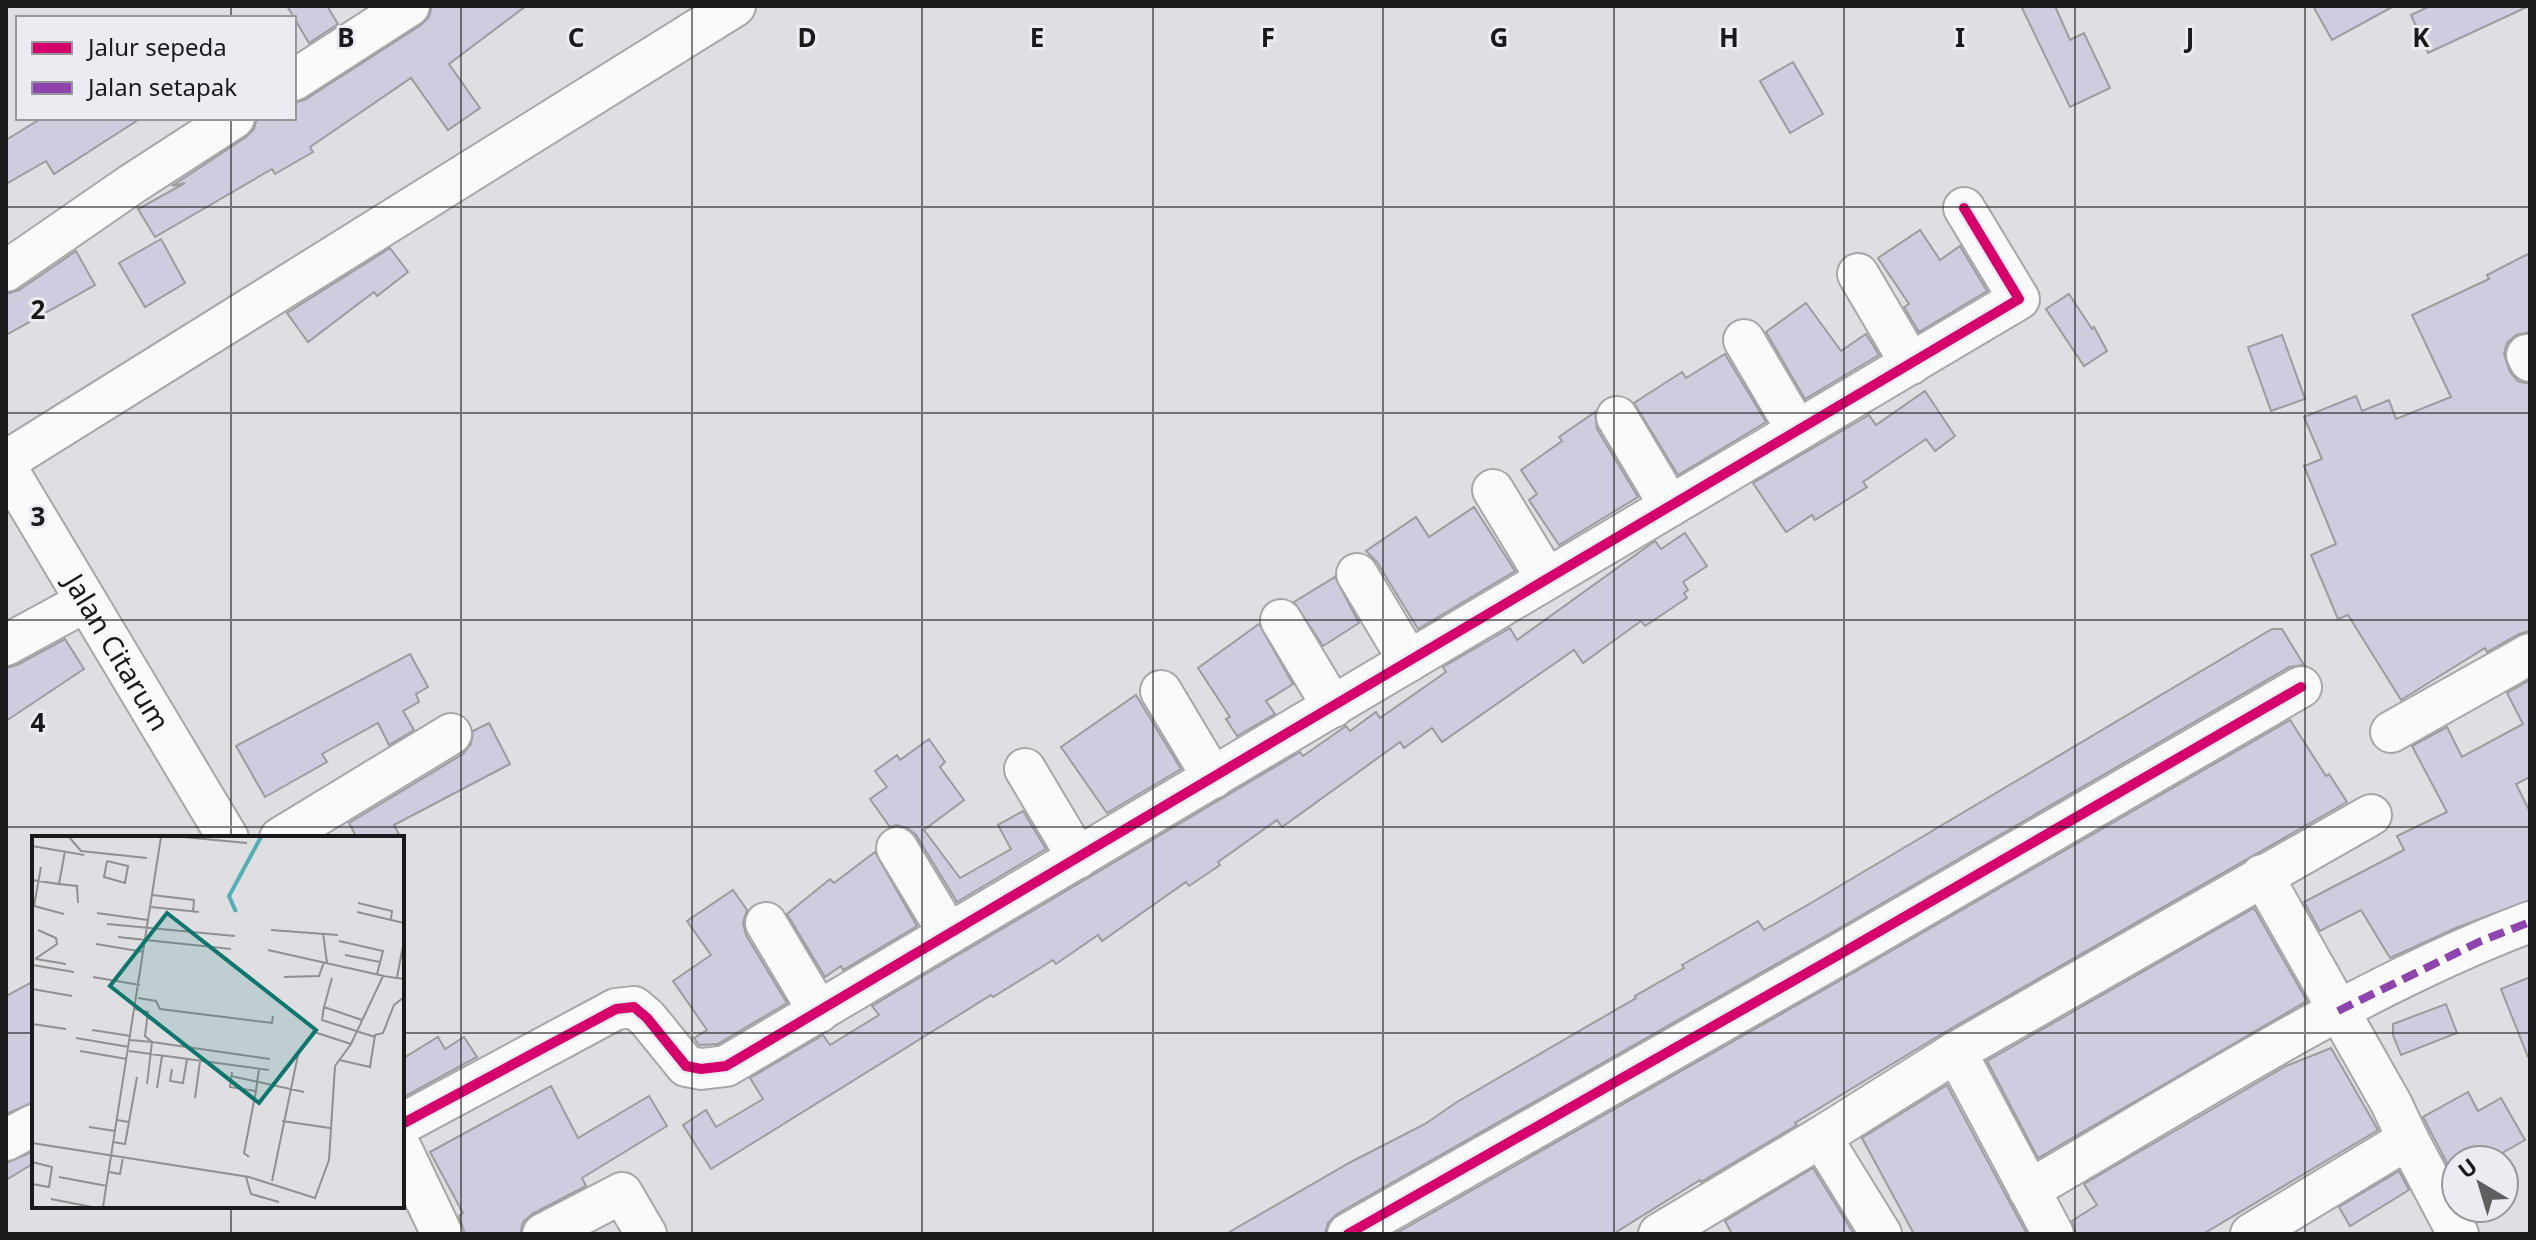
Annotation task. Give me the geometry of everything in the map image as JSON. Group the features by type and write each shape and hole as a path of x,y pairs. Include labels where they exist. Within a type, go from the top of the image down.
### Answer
{"street":[{"path":"296,79 409,6"},
{"path":"6,464 735,6"},
{"path":"6,271 231,120"},
{"path":"404,1123 616,1009 634,1007 647,1018 686,1066 701,1069 726,1066 819,1012 2019,299 1964,208"},
{"path":"1858,274 1911,364"},
{"path":"1744,340 1797,430"},
{"path":"1617,417 1670,506"},
{"name":"Jalan Citarum","path":"6,464 85,602 227,836"},
{"path":"1493,490 1547,579"},
{"path":"1357,574 1409,661"},
{"path":"6,645 85,602"},
{"path":"1281,620 1333,707"},
{"path":"2391,732 2530,654"},
{"path":"1348,1234 2301,687"},
{"path":"1161,691 1213,778"},
{"path":"283,836 451,734"},
{"path":"1025,769 1078,858"},
{"path":"1659,1234 1700,1224 1821,1137 1956,1052 2371,815"},
{"path":"897,848 949,934"},
{"path":"2262,875 2458,1234"},
{"path":"2029,1190 2338,1011 2481,941 2530,922"},
{"path":"766,923 819,1012"},
{"path":"1956,1052 2053,1234"},
{"path":"6,1140 32,1126"},
{"path":"1821,1137 1881,1234"},
{"path":"2251,1234 2408,1139"},
{"path":"404,1154 442,1234"},
{"path":"543,1234 614,1194 622,1193 646,1234"}],"building":[{"path":"287,6 327,6 338,24 309,43 296,16"},
{"path":"432,6 526,6 449,64 480,108 448,130 411,78 310,147 313,152 275,174 272,169 155,237 138,209 185,183 172,186 246,137 254,129 256,120 296,120 296,102 306,99 429,17"},
{"path":"2021,6 2055,6 2070,40 2084,33 2110,88 2070,107"},
{"path":"2313,6 2394,6 2332,40"},
{"path":"2430,6 2529,6 2428,53 2411,15"},
{"path":"1793,62 1823,114 1790,133 1760,81"},
{"path":"39,120 138,120 54,174 46,161 6,184 6,140"},
{"path":"1920,230 1940,260 1960,246 1987,291 1919,332 1904,307 1909,304 1878,258"},
{"path":"161,239 185,283 145,307 119,263"},
{"path":"390,248 408,272 377,296 374,292 308,342 287,313"},
{"path":"76,251 95,285 6,335 6,294 19,290"},
{"path":"2530,253 2530,332 2516,335 2507,343 2504,354 2510,372 2518,381 2530,384 2530,631 2487,652 2485,648 2401,700 2348,615 2338,619 2311,555 2336,544 2304,466 2322,459 2304,417 2356,396 2362,411 2389,400 2396,419 2451,397 2412,315 2489,279 2487,275"},
{"path":"2069,294 2092,329 2094,327 2107,351 2084,366 2046,309"},
{"path":"1806,303 1841,351 1866,334 1879,355 1805,399 1766,332"},
{"path":"2282,335 2305,399 2271,411 2248,347"},
{"path":"1725,354 1766,422 1678,475 1634,403 1682,372 1686,378"},
{"path":"1925,391 1955,436 1935,451 1926,439 1863,482 1867,487 1815,520 1812,515 1786,532 1753,483 1869,415 1876,425"},
{"path":"1595,412 1597,429 1638,497 1559,545 1529,500 1537,494 1521,470 1562,441 1559,437"},
{"path":"1474,507 1515,571 1418,629 1377,562 1366,551 1416,517 1429,537"},
{"path":"1685,533 1707,566 1683,582 1688,590 1684,593 1687,598 1645,626 1641,621 1583,663 1574,650 1442,742 1432,728 1404,748 1400,742 1282,827 1277,820 1218,862 1220,865 1189,886 1186,882 1102,941 1098,935 1056,964 1053,960 993,997 991,995 711,1169 683,1125 706,1110 716,1127 763,1099 750,1078 823,1035 830,1045 879,1015 872,1006 1300,752 1303,756 1346,726 1350,731 1376,712 1380,718 1446,672 1443,667 1510,628 1517,640 1655,541 1661,549"},
{"path":"1335,577 1359,623 1323,646 1294,602"},
{"path":"1259,624 1293,684 1266,701 1275,714 1237,736 1226,719 1230,717 1198,668"},
{"path":"2272,629 2282,629 2304,665 2289,667 1831,933 1337,1214 1328,1223 1325,1234 1226,1234 1349,1163 1425,1124 1758,921 1764,930 1811,903"},
{"path":"65,639 84,669 6,721 6,668"},
{"path":"410,654 428,687 416,694 419,702 403,711 414,730 389,745 378,723 322,754 327,762 265,797 236,746"},
{"path":"2530,680 2530,777 2516,784 2530,812 2530,900 2456,928 2390,958 2361,910 2320,931 2304,902 2404,850 2397,836 2447,812 2412,746 2447,727 2462,757 2523,724 2507,693"},
{"path":"1136,695 1181,769 1107,813 1061,747"},
{"path":"2290,720 2326,776 2329,774 2347,802 1945,1032 1795,1123 1797,1125 1613,1234 1395,1234 1853,973"},
{"path":"489,723 510,764 394,825 400,836 356,836 349,823 463,754 471,744 473,731"},
{"path":"929,739 945,762 940,767 964,800 924,830 960,878 1011,849 998,825 1023,811 1046,849 957,902 916,835 907,828 897,825 890,827 870,799 887,787 875,771 897,755 900,760"},
{"path":"875,852 917,926 843,970 841,966 825,977 787,914 830,879 834,883"},
{"path":"733,890 747,910 743,923 746,935 787,1003 718,1044 699,1045 694,1038 707,1030 673,981 711,955 687,921"},
{"path":"2254,908 2307,1001 2038,1158 1987,1061"},
{"path":"2530,977 2530,1057 2528,1057 2501,989"},
{"path":"32,982 32,1103 6,1114 6,996"},
{"path":"2446,1004 2457,1033 2401,1055 2393,1035 2393,1024"},
{"path":"438,1037 445,1049 464,1037 477,1057 404,1097 404,1058"},
{"path":"2331,1048 2378,1130 2203,1234 2076,1234 2072,1221 2097,1205 2084,1184 2286,1066"},
{"path":"1947,1085 2027,1234 1914,1234 1862,1138"},
{"path":"551,1086 578,1138 649,1096 667,1126 582,1178 586,1186 532,1214 523,1222 520,1234 465,1234 459,1216 463,1213 430,1152"},
{"path":"2468,1092 2478,1111 2501,1098 2525,1140 2518,1144 2440,1144 2440,1150 2423,1117"},
{"path":"32,1152 32,1164 6,1180 6,1163"},
{"path":"1813,1168 1854,1234 1732,1234 1725,1221"},
{"path":"2399,1171 2409,1190 2350,1226 2339,1207"}],"marked path":[{"path":"2338,1011 2481,941 2530,922"}],"cycle path":[{"path":"404,1123 616,1009 634,1007 647,1018 686,1066 701,1069 726,1066 2019,299 1964,208"},
{"path":"1348,1234 2301,687"}]}
